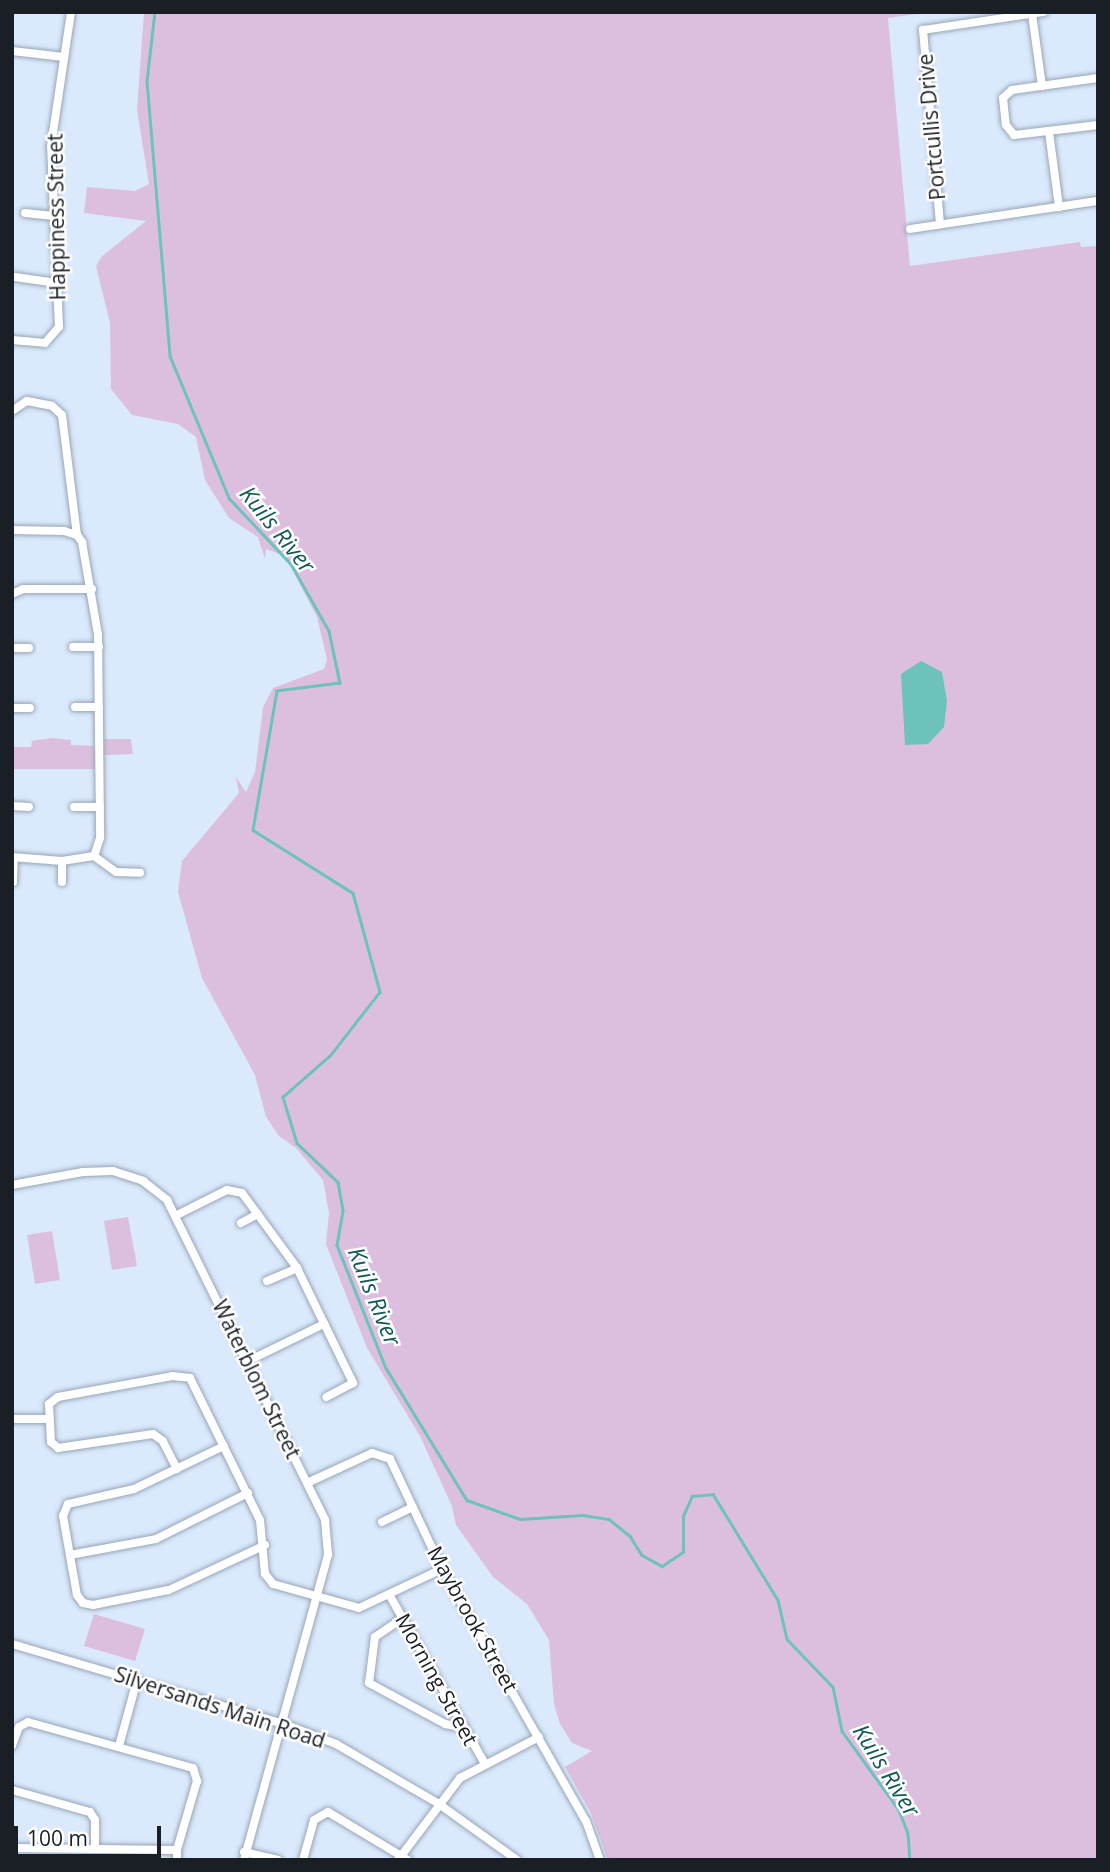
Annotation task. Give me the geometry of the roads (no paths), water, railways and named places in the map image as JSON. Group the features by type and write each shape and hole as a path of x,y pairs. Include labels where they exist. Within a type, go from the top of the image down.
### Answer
{"street":[{"name":"Happiness Street","path":"12,340 40,343 56,335 52,135 71,12"},
{"path":"1042,86 1032,14 1044,12"},
{"name":"Portcullis Drive","path":"940,224 923,30 1032,14"},
{"path":"12,51 64,57"},
{"path":"1098,78 1006,93 1006,125 1014,135 1098,125"},
{"path":"1049,132 1059,206"},
{"path":"910,229 1098,201"},
{"path":"25,213 54,216"},
{"path":"15,277 57,283"},
{"path":"12,411 27,401 52,406 62,415 78,535 92,589 99,647 100,807 99,845 94,856"},
{"path":"12,530 78,535"},
{"path":"12,594 23,589 92,589"},
{"path":"74,647 99,647"},
{"path":"12,648 29,648"},
{"path":"75,707 99,707"},
{"path":"12,708 30,708"},
{"path":"12,806 29,807"},
{"path":"74,807 100,807"},
{"path":"13,882 13,858 62,861 94,856 116,872 139,873"},
{"path":"62,861 62,882"},
{"name":"Waterblom Street","path":"12,1185 83,1172 113,1171 151,1186 177,1215 325,1520 329,1543 317,1599 244,1856"},
{"path":"177,1215 233,1189 243,1193 297,1268 353,1383 327,1397"},
{"path":"241,1223 258,1214"},
{"path":"267,1282 297,1268"},
{"path":"248,1361 324,1324"},
{"path":"177,1469 156,1435 61,1449 51,1442 47,1419 49,1404 58,1397 185,1375 194,1384 264,1529 270,1581 317,1599 359,1608 442,1569"},
{"path":"12,1419 47,1419"},
{"path":"224,1447 134,1489 68,1504 63,1516 77,1595 83,1603 93,1605 169,1590 265,1545"},
{"name":"Maybrook Street","path":"307,1483 377,1452 390,1460 442,1569 586,1821 600,1860"},
{"path":"70,1555 156,1539 248,1493"},
{"path":"382,1522 413,1507"},
{"name":"Morning Street","path":"390,1595 484,1762"},
{"path":"403,1618 375,1637 369,1683 444,1724 465,1728"},
{"name":"Silversands Main Road","path":"15,1643 281,1723 365,1758 439,1804 517,1860"},
{"path":"119,1746 137,1680"},
{"path":"12,1746 19,1727 28,1722 119,1746 195,1771 197,1781 177,1850 177,1860"},
{"path":"303,1860 314,1819 328,1812 402,1858 460,1778 484,1762 539,1737"},
{"path":"12,1790 90,1812 95,1820 95,1849"},
{"path":"12,1848 177,1850"},
{"path":"244,1856 278,1860"}],"waterway":[{"name":"Kuils River","path":"155,12 147,81 170,356 229,498 291,564 329,631 340,683 277,691 253,830 353,893 380,992 331,1055 283,1097 297,1143 338,1182 343,1211 337,1245 386,1368 467,1500 520,1519 583,1515 609,1519 630,1536 642,1555 662,1566 683,1552 683,1516 692,1496 713,1494 778,1600 787,1639 833,1687 842,1731 899,1810 908,1833 910,1860"}]}
